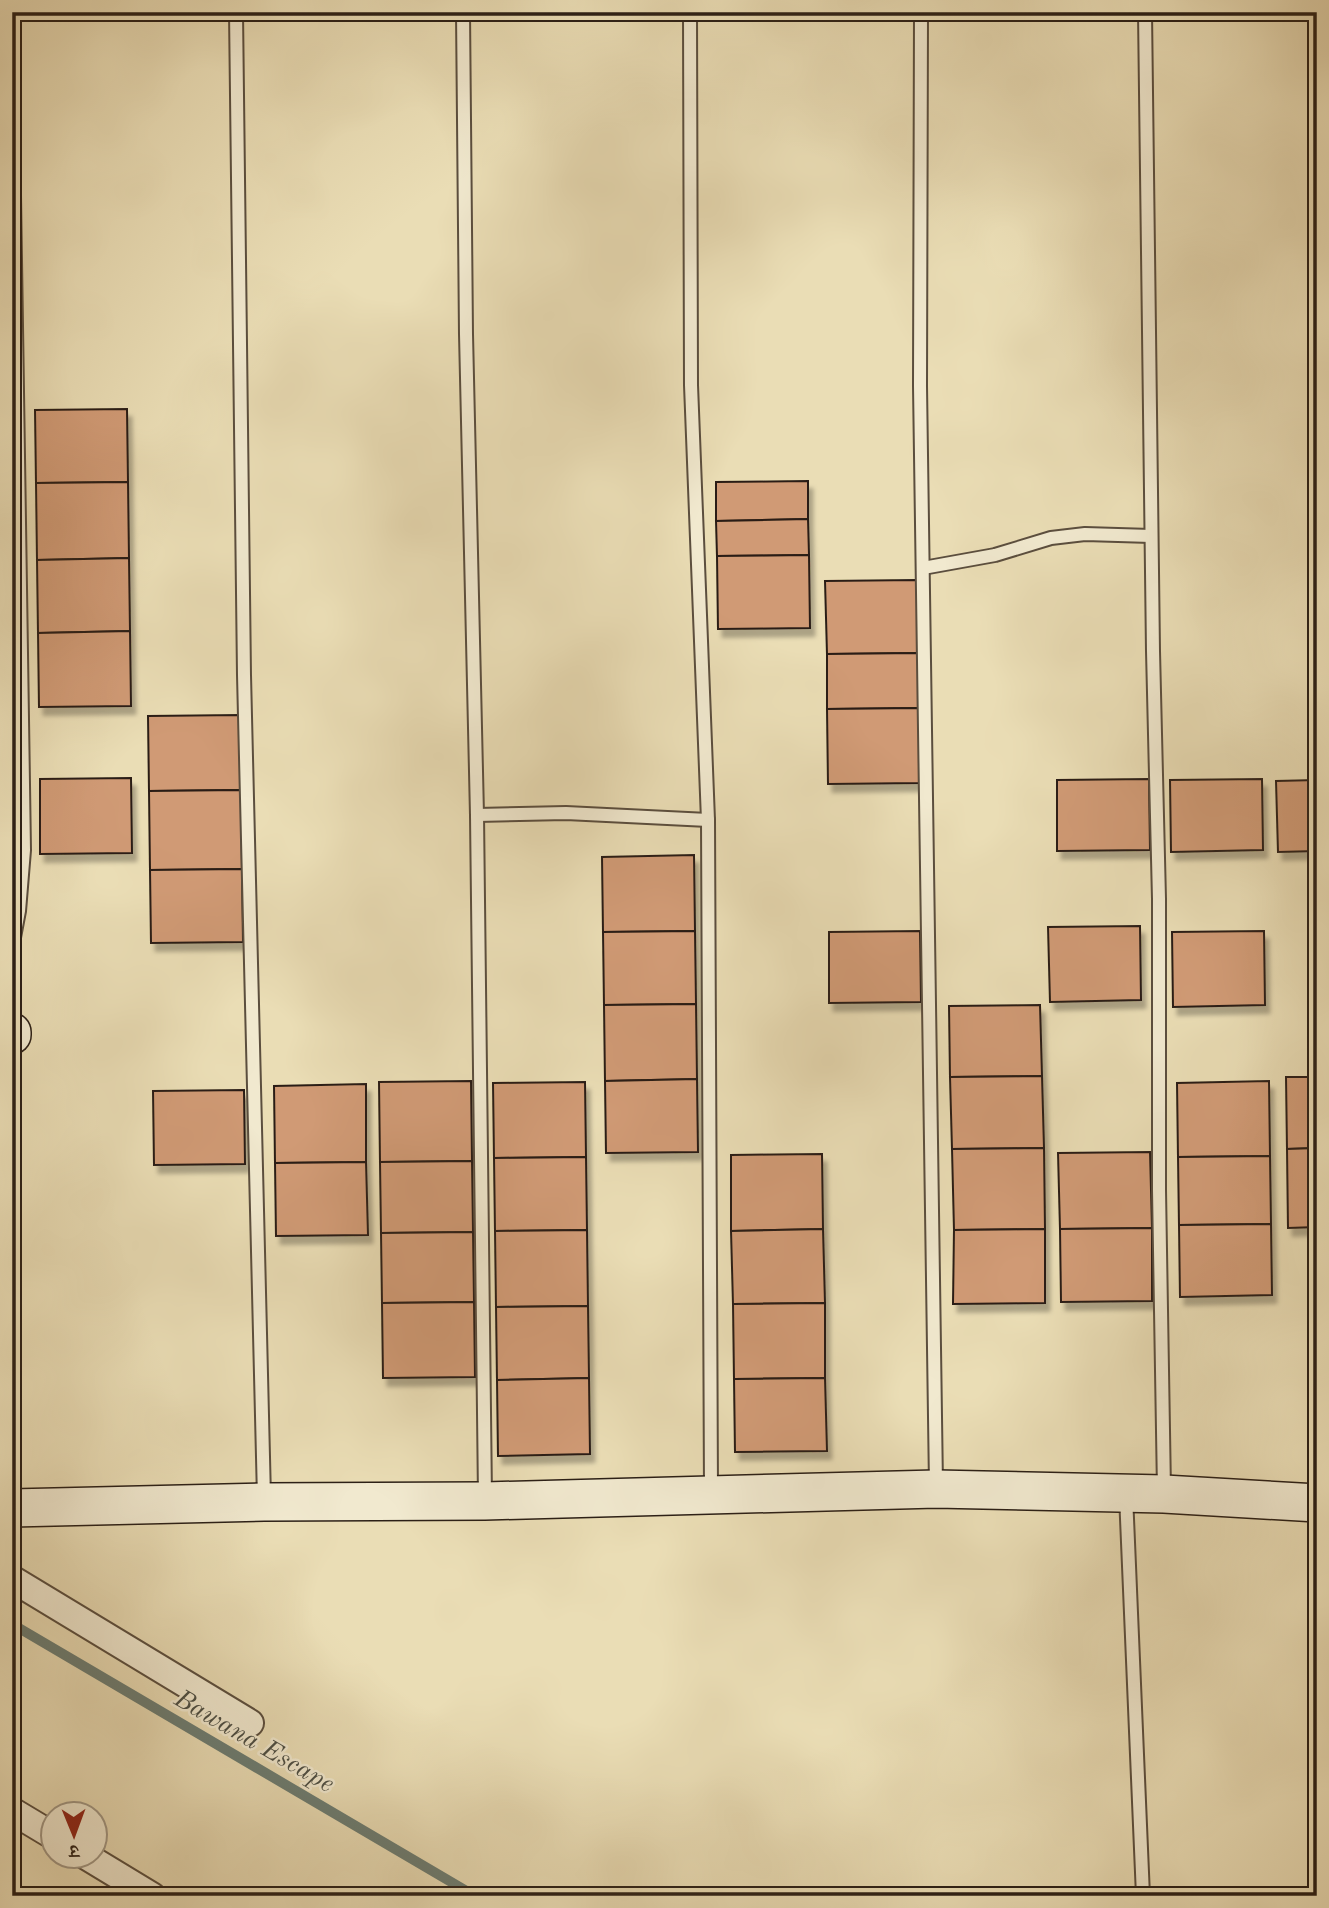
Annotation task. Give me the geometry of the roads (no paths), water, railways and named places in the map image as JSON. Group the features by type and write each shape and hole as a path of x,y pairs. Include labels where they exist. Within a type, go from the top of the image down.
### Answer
{"street":[{"path":"12,1508 264,1502 485,1501 936,1489 1164,1494 1317,1503"},
{"path":"12,1579 250,1723"},
{"path":"12,1811 38,1827"},
{"path":"108,1869 152,1896"}],"lane":[{"path":"236,12 244,675 264,1502"},
{"path":"463,12 466,334 477,815 485,1501"},
{"path":"690,12 691,385 708,820 711,1495"},
{"path":"920,12 920,386 936,1489"},
{"path":"1145,12 1159,899 1158,1190 1164,1494"},
{"path":"12,64 24,850 22,890 12,948"},
{"path":"923,568 995,555 1051,538 1085,534 1152,536"},
{"path":"477,815 566,813 708,820"},
{"path":"1126,1494 1143,1896"}],"waterway":[{"name":"Bawana Escape","path":"12,1624 475,1896"}]}
